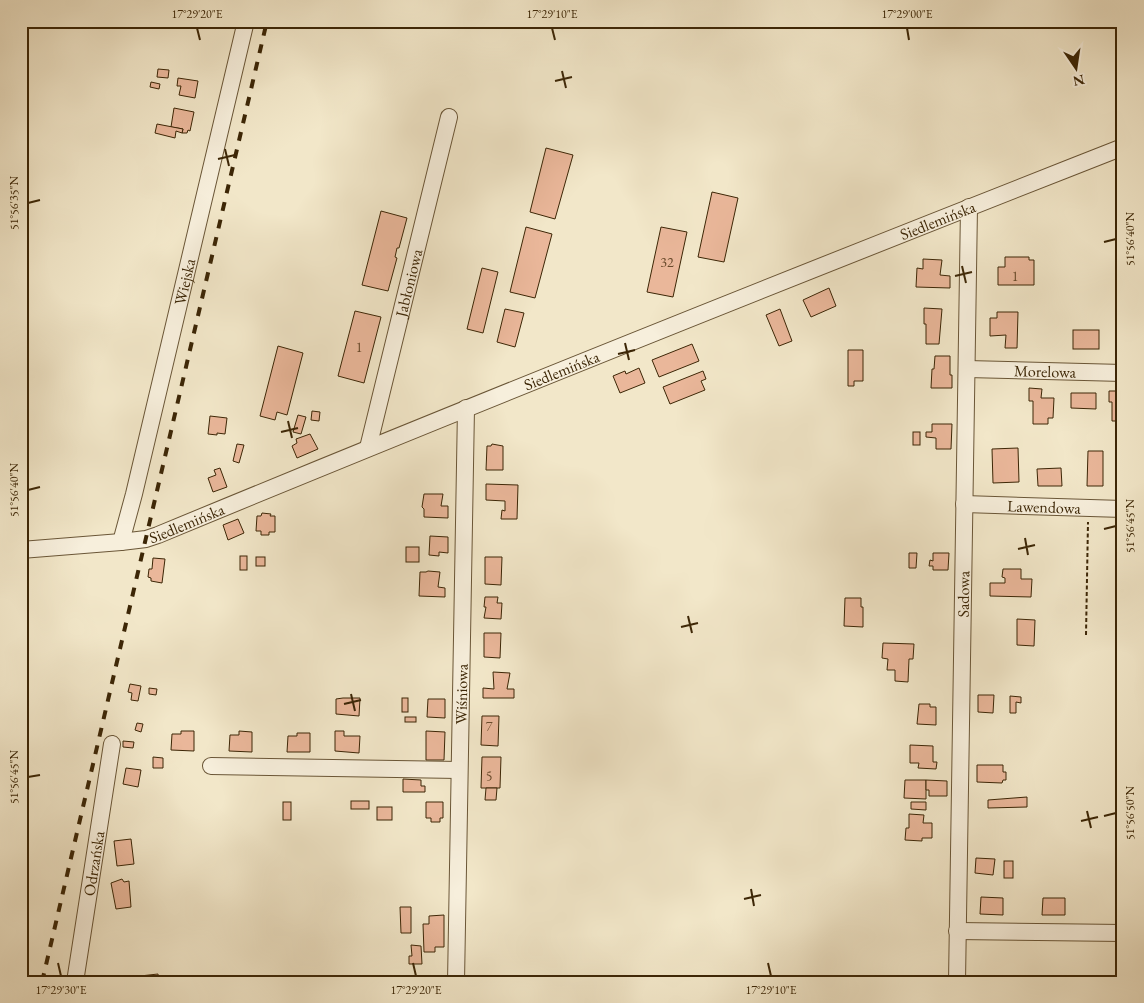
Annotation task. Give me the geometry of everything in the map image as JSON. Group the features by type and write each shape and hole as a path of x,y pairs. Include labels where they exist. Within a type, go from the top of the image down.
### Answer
{"street":[{"name":"Wiejska","path":"121,542 246,21"},
{"name":"Jabłoniowa","path":"368,448 449,117"},
{"name":"Siedlemińska","path":"21,550 121,542 146,539 158,535 466,408 1123,147"},
{"name":"Sadowa","path":"957,982 969,207"},
{"name":"Morelowa","path":"967,369 1123,373"},
{"name":"Wiśniowa","path":"456,982 466,408"},
{"name":"Lawendowa","path":"964,504 1123,510"},
{"name":"Odrzańska","path":"75,982 112,744"},
{"path":"211,766 459,770"},
{"path":"958,931 1123,933"}],"path":[{"path":"1086,635 1088,509"}],"building":[{"path":"158,69 169,70 168,78 157,77"},
{"path":"178,78 198,81 195,98 179,95 181,86 177,86"},
{"path":"151,82 160,84 159,89 150,87"},
{"path":"174,108 194,112 190,131 188,130 187,133 182,133 183,129 171,127"},
{"path":"157,124 183,129 182,133 176,131 175,138 155,133"},
{"path":"546,148 573,155 555,219 530,212"},
{"path":"712,192 738,198 724,262 698,257"},
{"path":"381,211 407,218 399,248 397,248 395,257 397,258 388,291 362,285"},
{"path":"526,227 552,234 535,298 510,292"},
{"path":"661,227 687,232 673,297 647,292"},
{"path":"1005,257 1029,257 1029,260 1034,260 1034,285 998,285 998,267 1005,267"},
{"path":"923,259 942,260 940,275 950,276 950,288 916,287 917,268 923,269"},
{"path":"482,268 498,272 483,333 467,329"},
{"path":"829,288 836,306 811,317 803,300"},
{"path":"924,308 942,309 939,344 926,344"},
{"path":"505,309 524,313 515,347 497,342"},
{"path":"780,309 792,341 779,346 766,315"},
{"path":"355,311 381,317 364,383 338,376"},
{"path":"997,312 1018,312 1017,348 1005,348 1006,335 990,336 990,318 997,318"},
{"path":"1073,330 1099,330 1099,349 1073,349"},
{"path":"692,344 699,361 659,377 652,360"},
{"path":"278,346 303,353 287,415 277,412 275,420 260,416"},
{"path":"848,350 863,350 863,381 854,381 854,386 848,386"},
{"path":"935,356 950,356 952,388 931,388"},
{"path":"639,368 645,383 620,393 613,376 625,371 626,374"},
{"path":"703,371 706,379 701,381 705,390 670,404 663,387"},
{"path":"1029,388 1042,389 1041,398 1054,398 1053,418 1048,418 1048,424 1033,424 1033,401 1029,401"},
{"path":"1109,391 1118,391 1118,400 1123,400 1123,421 1112,421 1112,402 1109,402"},
{"path":"1071,393 1096,393 1096,409 1071,408"},
{"path":"312,411 320,412 319,421 311,420"},
{"path":"298,415 306,417 301,434 293,432"},
{"path":"210,416 227,418 225,434 208,434"},
{"path":"932,424 952,424 951,449 936,449 936,438 926,437 926,432 932,432"},
{"path":"913,432 920,432 920,445 913,445"},
{"path":"310,434 318,449 297,458 292,446 297,443 296,439"},
{"path":"237,444 244,445 239,463 233,461"},
{"path":"492,444 503,446 503,470 486,470 487,446"},
{"path":"1018,448 1019,482 993,483 992,449"},
{"path":"1088,451 1103,451 1103,486 1087,486"},
{"path":"1117,465 1123,465 1123,487 1122,481 1116,481"},
{"path":"220,468 227,487 213,492 208,478 216,475 214,470"},
{"path":"1061,468 1062,486 1038,486 1037,469"},
{"path":"486,484 518,485 517,519 501,519 502,510 505,511 505,501 486,500"},
{"path":"424,494 443,494 441,506 448,506 448,518 424,517 424,509 422,507"},
{"path":"262,513 275,516 275,532 269,532 269,535 261,535 261,531 256,531 257,516 261,516"},
{"path":"238,519 244,533 228,540 223,525"},
{"path":"430,536 448,537 448,553 439,552 439,556 429,555"},
{"path":"406,547 419,547 419,562 406,562"},
{"path":"909,553 917,553 916,568 909,568"},
{"path":"933,553 949,553 948,570 933,570 933,566 929,566 930,560 933,561"},
{"path":"240,556 247,556 247,570 240,570"},
{"path":"256,557 265,557 265,566 256,566"},
{"path":"485,557 502,557 501,585 485,584"},
{"path":"153,558 165,559 162,583 151,581 151,578 148,577 149,569 152,569"},
{"path":"1003,569 1021,569 1021,579 1032,579 1031,597 990,596 990,583 1005,583 1005,578 1002,577"},
{"path":"420,572 440,572 438,587 445,588 445,597 419,596"},
{"path":"485,597 498,597 497,603 502,603 501,619 484,618"},
{"path":"845,598 861,598 863,627 844,626"},
{"path":"1017,619 1035,620 1034,646 1017,645"},
{"path":"484,633 501,633 500,658 484,657"},
{"path":"883,643 914,644 913,659 909,659 908,682 895,681 895,670 887,670 888,659 882,658"},
{"path":"493,672 510,673 507,689 514,689 514,698 483,698 483,688 494,689"},
{"path":"130,684 141,686 138,701 131,700 132,693 128,692"},
{"path":"149,688 157,689 156,695 149,694"},
{"path":"978,695 994,695 993,713 978,712"},
{"path":"1010,696 1021,697 1021,703 1016,702 1016,713 1010,713"},
{"path":"360,698 359,716 336,714 336,699"},
{"path":"402,698 408,698 408,712 402,712"},
{"path":"428,699 445,699 445,718 427,717"},
{"path":"919,704 930,704 930,707 936,707 936,725 917,724"},
{"path":"482,716 499,716 498,746 481,745"},
{"path":"405,717 416,717 416,722 405,722"},
{"path":"137,723 143,724 141,732 135,730"},
{"path":"181,731 194,731 194,751 171,750 172,734 181,734"},
{"path":"239,731 252,732 252,752 229,751 230,735 239,735"},
{"path":"335,731 344,731 344,736 360,736 359,753 335,751"},
{"path":"426,731 445,732 444,760 426,760"},
{"path":"297,733 310,733 310,752 287,752 288,736 297,736"},
{"path":"123,741 134,742 133,748 123,747"},
{"path":"910,745 933,746 933,762 937,762 936,769 918,768 919,763 910,763"},
{"path":"153,757 163,758 163,768 153,768"},
{"path":"482,757 501,757 500,788 481,788"},
{"path":"977,765 1003,765 1003,772 1006,772 1006,780 1003,780 1002,783 977,782"},
{"path":"126,768 141,770 138,787 123,784"},
{"path":"403,779 421,780 421,786 425,786 425,792 403,792"},
{"path":"905,780 926,780 926,799 904,798"},
{"path":"926,780 947,781 947,796 929,796 929,790 926,790"},
{"path":"486,788 497,788 496,800 485,800"},
{"path":"1027,797 1027,807 988,808 988,800"},
{"path":"351,801 369,801 369,809 351,809"},
{"path":"283,802 291,802 291,820 283,820"},
{"path":"426,802 443,802 443,818 440,818 440,822 431,822 431,818 426,818"},
{"path":"911,802 926,802 926,810 911,809"},
{"path":"377,807 392,807 392,820 377,820"},
{"path":"909,814 924,815 923,823 932,823 932,838 922,838 922,841 905,840 906,828 909,828"},
{"path":"131,839 134,864 117,866 114,841"},
{"path":"976,858 995,859 993,875 975,873"},
{"path":"1004,861 1013,861 1013,878 1004,878"},
{"path":"122,879 124,882 129,881 131,907 116,909 111,883"},
{"path":"981,897 1003,898 1003,915 980,914"},
{"path":"1043,898 1065,898 1065,915 1042,915"},
{"path":"400,907 411,907 411,933 401,933"},
{"path":"444,915 444,947 435,947 435,952 424,952 423,924 429,924 429,916"},
{"path":"411,945 421,946 422,964 409,964 409,956 412,956"},
{"path":"158,974 159,982 141,982 140,976"},
{"path":"927,976 942,976 942,982 927,982"},
{"path":"977,976 994,976 994,982 977,982"},
{"path":"1012,978 1021,978 1021,982 1012,982"}],"railway":[{"path":"42,982 267,21"}]}
